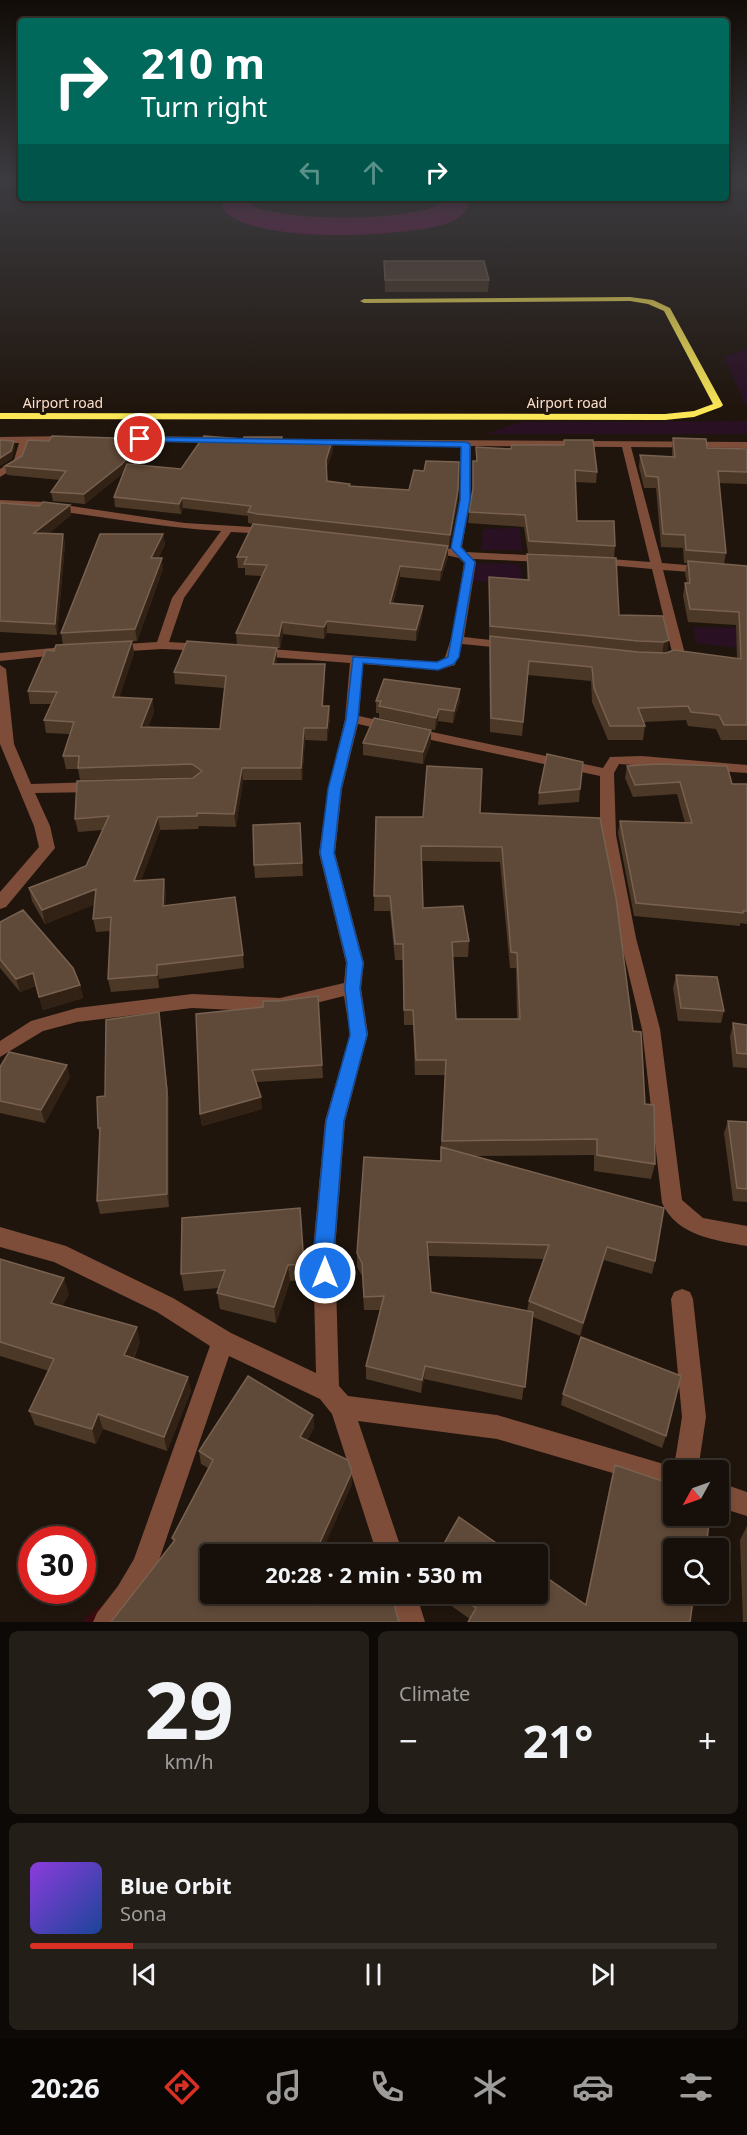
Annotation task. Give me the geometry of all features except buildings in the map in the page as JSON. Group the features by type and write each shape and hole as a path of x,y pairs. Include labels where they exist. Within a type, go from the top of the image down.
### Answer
{"main road":[{"name":"Airport road","path":"0,416 640,416 708,412 718,405 667,310 650,302 630,299 364,301"}],"street":[{"path":"0,440 83,439"},
{"path":"106,439 232,440"},
{"path":"0,474 19,461 26,440"},
{"path":"255,441 747,445"},
{"path":"248,652 438,666 450,662 457,640 470,562 456,548 465,500 466,444"},
{"path":"626,445 680,654 664,660 655,659"},
{"path":"0,503 45,505 185,526 277,531"},
{"path":"162,645 178,598 228,529"},
{"path":"418,547 440,549 462,555 554,559"},
{"path":"588,560 747,573"},
{"path":"457,640 524,648"},
{"path":"96,649 162,645 215,649"},
{"path":"0,657 74,650"},
{"path":"357,659 352,719 335,789 327,853 355,963 352,988 359,1035 335,1121 324,1250 335,1399 386,1544"},
{"path":"0,669 3,737 42,826 47,848 0,903"},
{"path":"352,719 607,773"},
{"path":"747,769 642,760 615,760 607,773 608,835 628,938 651,1029 672,1203 680,1216 694,1225 747,1236"},
{"path":"27,789 111,787"},
{"path":"0,1050 37,1026 77,1015 192,1001 280,1005 352,988"},
{"path":"0,1237 58,1253 165,1305 223,1341 335,1399 497,1427 663,1476"},
{"path":"682,1299 694,1417 688,1460"},
{"path":"106,1622 127,1595 144,1566 223,1341"},
{"path":"729,1498 747,1504"},
{"path":"406,1604 412,1622"}],"shaded area":[{"path":"747,348 747,404 745,404 724,357"},
{"path":"747,421 747,434 485,434 521,422"},
{"path":"519,528 523,550 482,550 483,529"},
{"path":"473,563 519,564 524,583 471,581"},
{"path":"693,627 747,628 747,649 696,643"}],"waterway":[{"path":"90,1622 102,1612"}],"route":[{"path":"140,439 466,444 465,500 456,548 470,562 460,630 453,657 450,662 438,666 357,659 352,719 335,789 327,853 355,963 352,988 359,1035 335,1121 324,1250 325,1273"}]}
